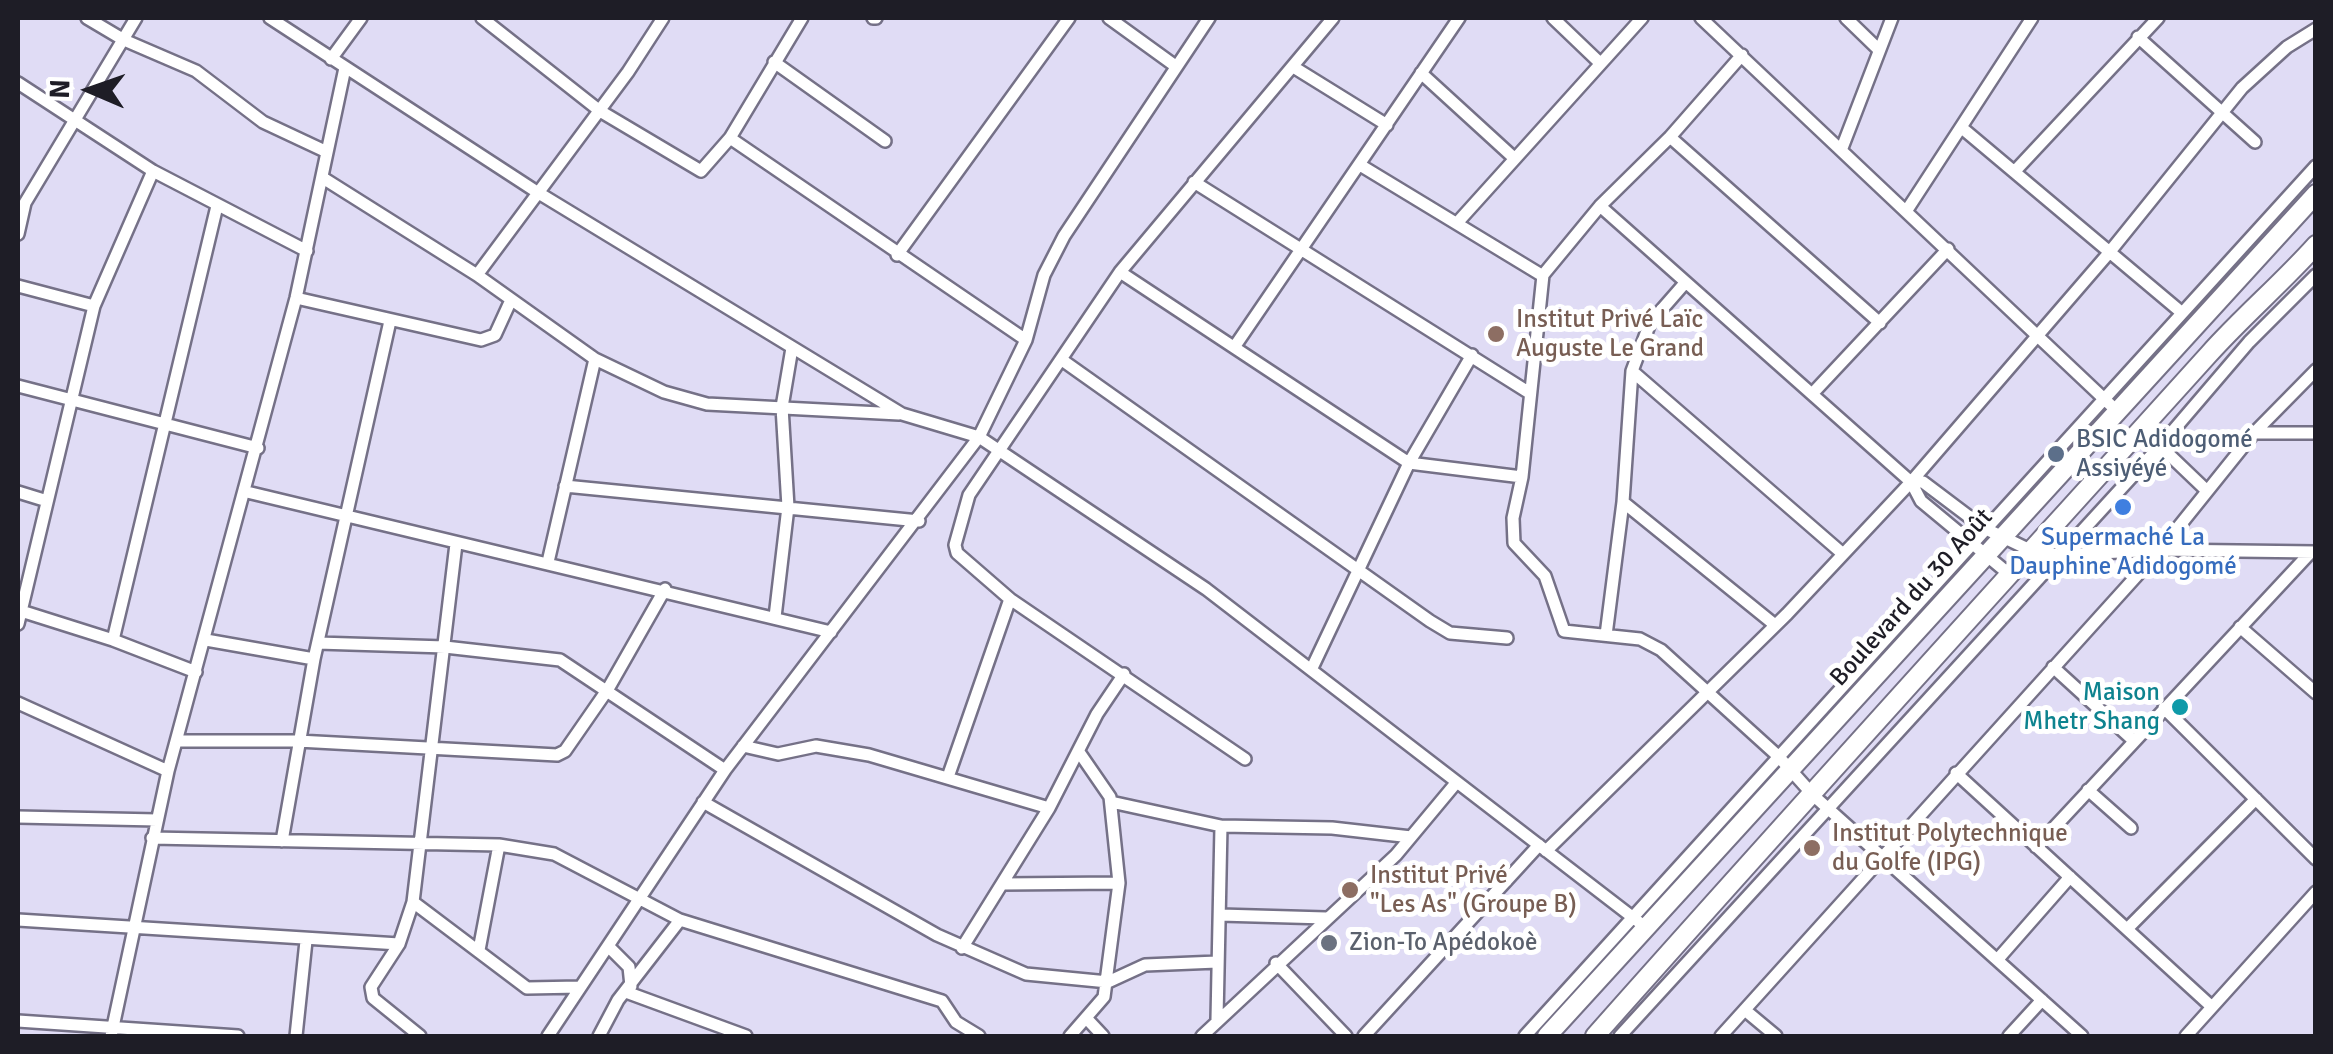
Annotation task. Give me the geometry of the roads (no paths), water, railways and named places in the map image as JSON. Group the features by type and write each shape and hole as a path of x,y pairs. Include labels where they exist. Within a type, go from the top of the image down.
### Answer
{"highway":[{"name":"Boulevard du 30 Août","path":"1548,1036 1784,763 1978,548 2004,534 2316,194"},
{"path":"1596,1036 1673,949 1821,802 2009,574 2316,245"},
{"path":"2118,412 2118,434 2140,434"},
{"path":"1642,925 1674,926 1673,949 1649,953 1642,925"}],"street":[{"path":"87,18 124,40 196,71 263,122 327,152"},
{"path":"18,234 25,203 136,18"},
{"path":"270,18 537,192 902,414"},
{"path":"330,59 361,18"},
{"path":"482,18 600,110 701,171 730,138 802,18"},
{"path":"898,255 1069,18"},
{"path":"1109,18 1174,66"},
{"path":"548,1036 724,770 979,437 1026,340 1044,275 1064,236 1174,66 1210,18"},
{"path":"1245,759 1010,598 954,548 968,495 1120,272 1224,143 1295,68 1333,18"},
{"path":"1235,346 1460,18"},
{"path":"1553,18 1600,62"},
{"path":"1457,222 1642,18"},
{"path":"1701,18 2118,412"},
{"path":"1846,18 1878,49"},
{"path":"1842,148 1892,18"},
{"path":"1907,210 2032,18"},
{"path":"2015,171 2158,18"},
{"path":"477,276 600,110 658,19"},
{"path":"1364,1036 1542,848 1844,554 2037,337 2262,67 2316,29"},
{"path":"2138,37 2255,142"},
{"path":"1742,55 1670,138 1600,206 1543,276 1522,477 1512,518 1518,550 1545,576 1564,631 1652,644 2082,1036"},
{"path":"774,62 885,140"},
{"path":"112,1032 168,771 247,492 296,298 345,68"},
{"path":"1295,68 1387,125"},
{"path":"1421,73 1514,158"},
{"path":"18,83 154,171 306,251"},
{"path":"1962,128 2182,312"},
{"path":"730,138 1026,340"},
{"path":"1670,138 1880,323"},
{"path":"1360,164 1543,276"},
{"path":"1978,548 1984,528 2316,166"},
{"path":"154,171 94,306 18,615 113,640 196,672"},
{"path":"322,178 477,276 596,359 695,402 902,414 979,437 1206,589 1642,925 1526,1036"},
{"path":"1194,182 1528,392"},
{"path":"113,640 217,206"},
{"path":"1600,206 1911,482 1921,502 2009,574"},
{"path":"1812,394 1948,249"},
{"path":"1120,272 1410,464 1522,477"},
{"path":"1620,1036 1821,802 2059,555 2160,446 2248,342 2316,275"},
{"path":"1606,635 1623,502 1632,371 1650,323 1684,283"},
{"path":"18,286 94,306"},
{"path":"296,298 489,339 502,326 511,300"},
{"path":"282,841 314,658 390,321"},
{"path":"775,617 788,507 782,407 792,348"},
{"path":"1312,668 1410,464 1472,354"},
{"path":"548,562 596,359"},
{"path":"1062,360 1357,572 1450,633 1507,638"},
{"path":"1721,1036 2160,550 2205,489 2254,434 2316,370"},
{"path":"1632,371 1844,554"},
{"path":"18,386 258,448"},
{"path":"2254,434 2316,433"},
{"path":"2160,446 2205,489"},
{"path":"1911,482 1923,482 1984,528 2004,534 2032,551 2059,555 2160,550 2313,552"},
{"path":"565,486 918,520"},
{"path":"18,492 44,500"},
{"path":"247,492 456,544 666,589 831,632"},
{"path":"1623,502 1775,625"},
{"path":"420,1036 370,992 399,944 413,902 456,544"},
{"path":"2036,847 2313,552"},
{"path":"177,741 298,741 557,755 565,751 608,689 666,589"},
{"path":"948,777 1010,598"},
{"path":"2240,628 2316,693"},
{"path":"206,640 314,658"},
{"path":"318,643 445,647 560,660 724,770"},
{"path":"2053,667 2133,740"},
{"path":"962,948 1049,808 1124,674"},
{"path":"18,703 168,771"},
{"path":"2164,708 2316,858"},
{"path":"743,746 787,755 822,746 948,777 1049,808"},
{"path":"1070,1036 1088,1020 1104,997 1118,883 1111,802 1079,752"},
{"path":"1956,774 2212,1007"},
{"path":"1202,1036 1411,837 1456,783"},
{"path":"2088,790 2131,828"},
{"path":"2127,929 2256,799"},
{"path":"702,802 962,948 1026,974 1108,982 1145,966 1217,962"},
{"path":"1111,802 1221,826 1332,828 1411,837"},
{"path":"18,817 157,820"},
{"path":"1217,1019 1221,826"},
{"path":"152,838 498,845 554,854 638,902 680,920 942,1001 956,1022 979,1036"},
{"path":"480,950 498,845"},
{"path":"1998,959 2070,877"},
{"path":"1002,884 1118,883"},
{"path":"2186,1036 2316,892"},
{"path":"413,902 527,988 580,987"},
{"path":"1220,915 1326,918"},
{"path":"18,920 399,944"},
{"path":"599,1036 628,989 680,920"},
{"path":"296,1036 306,941"},
{"path":"608,946 629,967 628,989"},
{"path":"1276,963 1346,1036"},
{"path":"628,989 746,1036"},
{"path":"2009,1036 2042,1000"},
{"path":"1746,1011 1776,1036"},
{"path":"1088,1020 1102,1036"},
{"path":"18,1021 112,1032 238,1036"}],"place":[{"name":"Institut Privé Laïc Auguste Le Grand","path":"1496,334"},
{"name":"BSIC Adidogomé Assiyéyé","path":"2056,454"},
{"name":"Supermaché La Dauphine Adidogomé","path":"2123,507"},
{"name":"Maison Mhetr Shang","path":"2180,707"},
{"name":"Institut Polytechnique du Golfe (IPG)","path":"1812,848"},
{"name":"Institut Privé \"Les As\" (Groupe B)","path":"1350,890"},
{"name":"Zion-To Apédokoè","path":"1329,943"}]}
